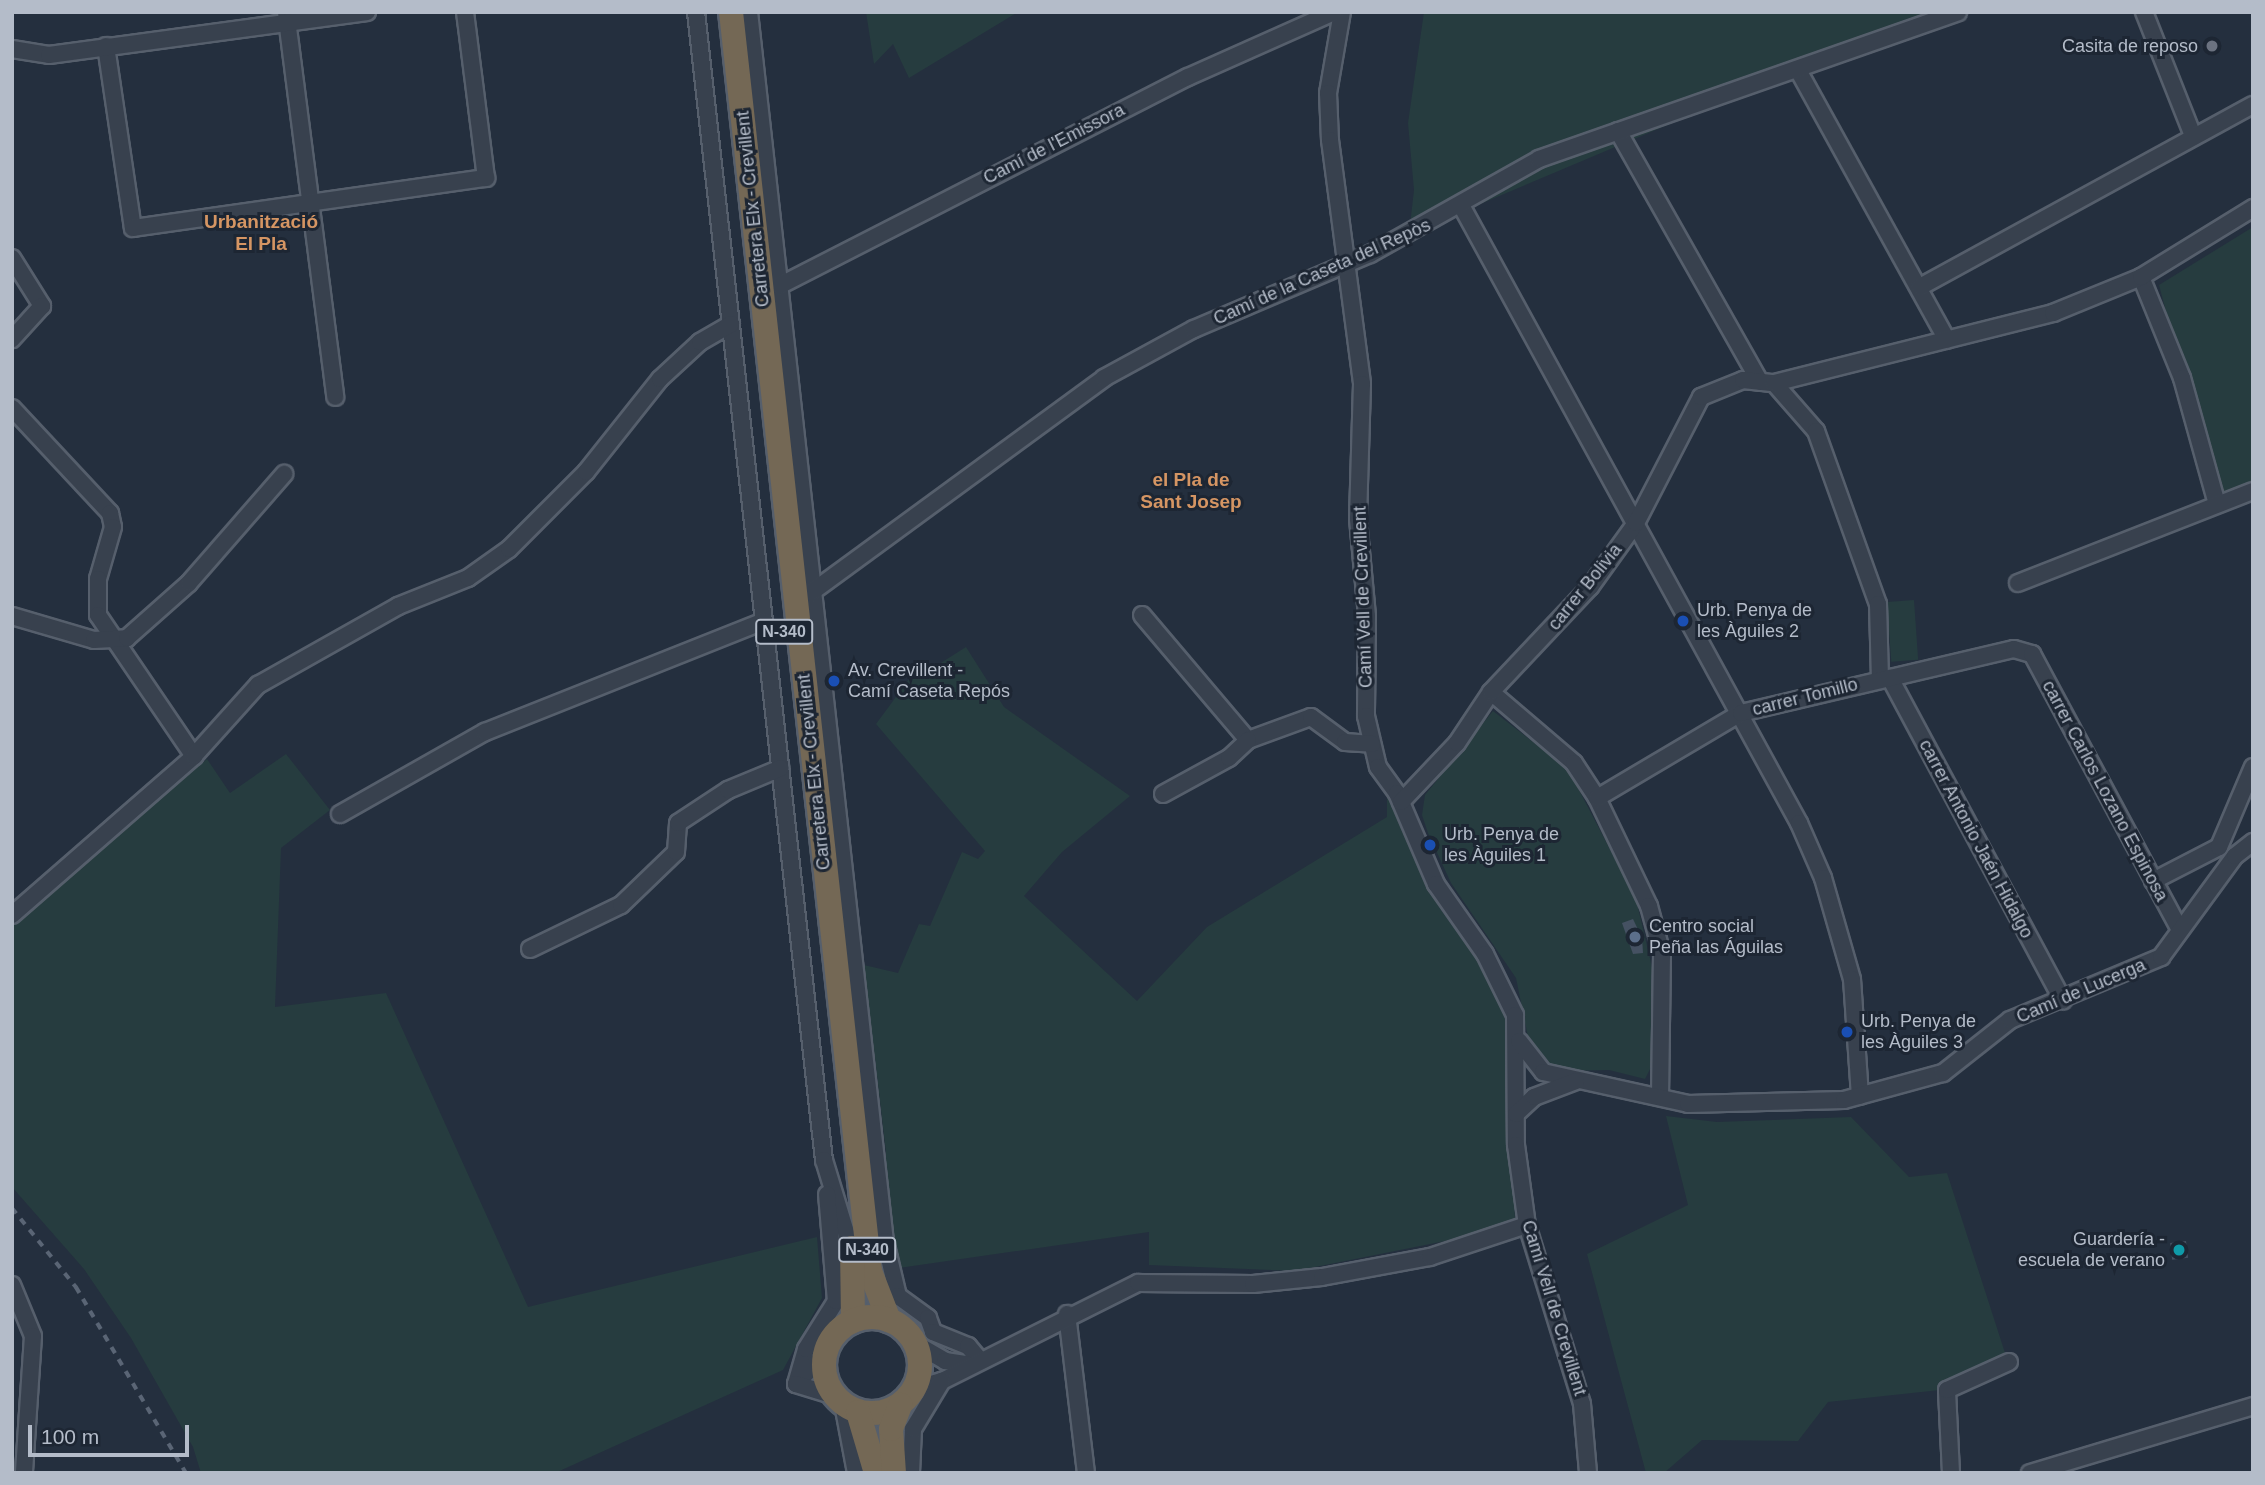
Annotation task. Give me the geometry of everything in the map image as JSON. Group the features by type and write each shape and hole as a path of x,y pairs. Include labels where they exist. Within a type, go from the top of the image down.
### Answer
{"highway":[{"name":"Carretera Elx - Crevillent","path":"715,12 852,1252 853,1321"},
{"name":"Carretera Elx - Crevillent","path":"731,12 870,1271 889,1320"},
{"path":"876,1473 845,1404 825,1377 825,1354 833,1337 853,1321 889,1320"},
{"name":"N-340","path":"889,1320 916,1344"},
{"path":"894,1473 891,1429 920,1371 916,1344"},
{"path":"845,1404 883,1413 907,1397"}],"street":[{"path":"12,49 49,55 287,18 367,12"},
{"path":"106,46 133,228 486,178 466,12"},
{"path":"696,12 824,1160 836,1301 806,1349 796,1384"},
{"path":"749,12 864,1072 885,1241 898,1296 928,1318 933,1332 968,1346 972,1361"},
{"name":"Camí de l'Emissora","path":"779,286 1188,77 1335,12"},
{"name":"Camí Vell de Crevillent","path":"1342,12 1328,93 1333,197 1362,384 1359,565 1367,616 1366,716 1378,767 1413,825 1436,884 1485,954 1515,1014 1518,1040 1516,1114 1527,1225 1582,1404 1588,1473"},
{"name":"Camí de la Caseta del Repòs","path":"812,592 1104,379 1194,330 1462,207 1539,159 1958,12"},
{"path":"2144,12 2193,136"},
{"path":"287,18 335,397"},
{"path":"1798,70 1947,340"},
{"path":"1920,287 2253,105"},
{"path":"1618,131 1767,383 1808,418 1820,443 1878,604 1885,678"},
{"path":"1462,207 1799,823 1842,937 1852,979 1860,1096"},
{"name":"carrer Bolivia","path":"1401,802 1457,743 1491,692 1612,556 1636,523 1702,397 1721,386 1767,383 2053,313 2141,277 2253,208"},
{"path":"12,258 42,306 12,339"},
{"path":"2141,277 2182,378 2217,503"},
{"path":"12,915 194,756 258,685 398,606 468,578 509,549 586,472 660,379 700,342 731,324"},
{"path":"12,408 110,513 113,527 96,596 98,615 112,640 194,756"},
{"path":"12,616 73,635 112,640 141,629 189,583 284,474"},
{"path":"2018,583 2253,491"},
{"path":"1612,556 1640,551 1653,558"},
{"path":"1142,615 1248,740"},
{"path":"340,814 485,732 764,621"},
{"name":"carrer Tomillo","path":"1597,798 1741,713 2014,649 2032,654"},
{"name":"carrer Carlos Lozano Espinosa","path":"2032,654 2179,928"},
{"name":"carrer Antonio Jaén Hidalgo","path":"1885,678 2063,1000"},
{"path":"1491,692 1574,763 1597,798 1658,931 1663,976 1660,1097"},
{"path":"1163,794 1229,758 1248,740 1311,717 1345,743 1372,744"},
{"path":"2195,907 2253,767"},
{"path":"530,949 621,905 676,852 678,823 728,790 781,768"},
{"path":"1413,825 1419,781"},
{"name":"Camí de Lucerga","path":"1538,1069 1688,1104 1860,1096 1943,1073 2010,1020 2161,957 2179,928 2235,856 2253,842"},
{"path":"2153,881 2219,846"},
{"path":"1517,1080 1538,1069 1518,1040"},
{"path":"859,1176 864,1072"},
{"path":"1516,1114 1544,1093 1585,1079"},
{"path":"1517,1080 1544,1093"},
{"path":"824,1160 852,1252"},
{"path":"907,1397 1067,1314 1138,1283 1253,1284 1322,1277 1430,1257 1527,1225"},
{"path":"12,1285 33,1336 24,1473"},
{"path":"1067,1314 1086,1473"},
{"path":"916,1344 945,1361 972,1361"},
{"path":"796,1384 825,1354"},
{"path":"1951,1473 1947,1390 2009,1362"},
{"path":"911,1473 913,1429 942,1381"},
{"path":"796,1384 845,1404 856,1473"},
{"path":"2030,1473 2253,1406"}],"green space":[{"path":"866,12 1018,12 909,78 893,44 874,64"},
{"path":"1424,12 1958,12 1798,70 1409,234 1414,190 1408,123"},
{"path":"2253,227 2253,491 2217,504 2159,285"},
{"path":"1914,600 1918,660 1891,662 1887,602"},
{"path":"966,647 1004,707 1130,796 1062,852 1024,896 1137,1001 1207,927 1387,817 1387,791 1406,823 1417,864 1439,907 1490,978 1506,1012 1512,1037 1515,1227 1295,1271 1149,1265 1149,1232 885,1270 886,1152 864,965 898,973 919,924 930,926 962,852 978,859 985,851 876,724 921,663 928,671"},
{"path":"1493,711 1568,769 1636,899 1652,967 1652,1065 1645,1079 1609,1070 1564,1071 1546,1064 1529,1042 1516,978 1451,883 1428,833 1422,815 1425,795"},
{"path":"286,754 330,810 281,848 275,1007 386,993 528,1307 817,1237 822,1298 783,1370 555,1473 201,1473 193,1447 131,1338 84,1269 12,1187 12,924 207,759 230,793"},
{"path":"1666,1116 1717,1122 1851,1117 1909,1177 1947,1173 2006,1356 1940,1390 1828,1402 1798,1441 1702,1440 1664,1473 1646,1473 1587,1254 1688,1205"}],"building":[{"name":"Centro social Peña las Águilas","path":"1633,919 1642,938 1643,953 1633,954 1622,923"},
{"name":"Guardería - escuela de verano","path":"2186,1241 2188,1258 2172,1260 2170,1243"}],"railway":[{"path":"12,1208 76,1287 186,1473"}],"place":[{"name":"Casita de reposo","path":"2212,46"},
{"name":"Urb. Penya de les Àguiles 2","path":"1683,621"},
{"name":"Av. Crevillent - Camí Caseta Repós","path":"834,681"},
{"name":"Urb. Penya de les Àguiles 1","path":"1430,845"},
{"name":"Centro social Peña las Águilas","path":"1635,937"},
{"name":"Urb. Penya de les Àguiles 3","path":"1847,1032"},
{"name":"Guardería - escuela de verano","path":"2179,1250"}],"district":[{"name":"Urbanització El Pla","path":"261,233"},
{"name":"el Pla de Sant Josep","path":"1191,491"}]}
